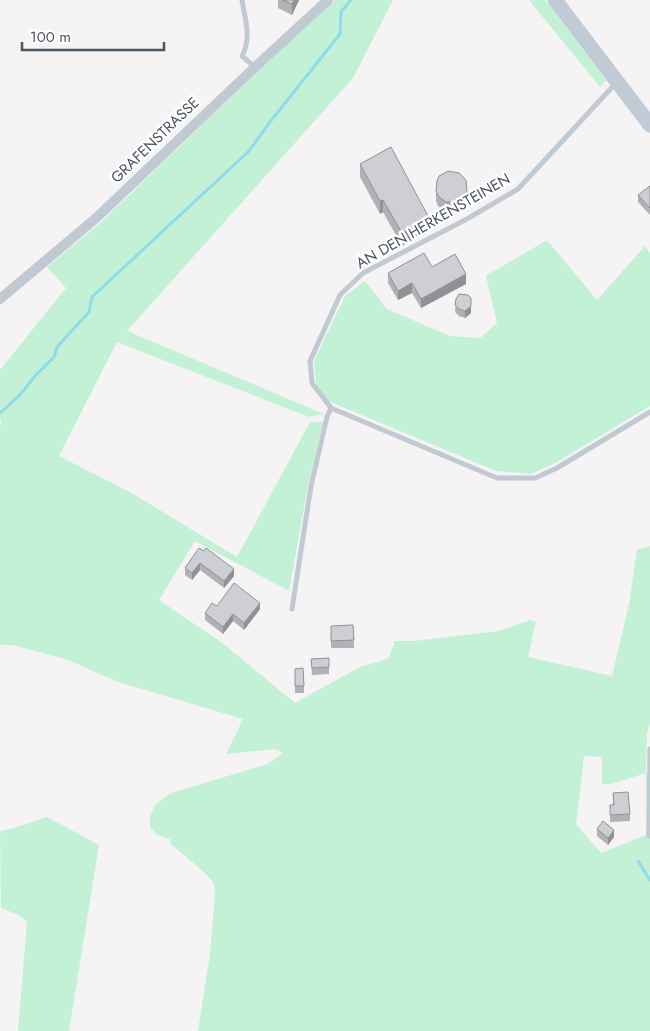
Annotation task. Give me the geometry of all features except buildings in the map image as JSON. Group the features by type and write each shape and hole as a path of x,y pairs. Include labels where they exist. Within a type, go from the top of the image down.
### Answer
{"street":[{"name":"GRAFENSTRASSE","path":"0,298 95,219 328,0"},
{"path":"555,0 650,125"}],"lane":[{"path":"242,0 248,34 247,47 242,56 255,67"},
{"name":"AN DEN HERKENSTEINEN","path":"617,83 518,188 467,219 363,273 340,295 310,361 312,383 331,408 496,478 535,478 557,468 650,412"},
{"path":"292,609 311,486 327,417 331,408"},
{"path":"649,836 650,749"}],"green space":[{"path":"335,0 393,0 353,78 127,331 324,414 309,417 117,342 59,456 130,492 237,557 310,422 323,422 308,486 289,591 195,541 159,600 221,642 295,703 360,667 388,659 395,641 414,641 499,631 530,620 536,622 528,657 612,676 629,604 637,550 650,546 650,723 647,732 646,772 650,771 650,1031 198,1031 210,954 215,895 214,883 171,844 170,839 157,835 150,827 150,815 156,804 171,793 268,764 283,753 275,749 226,754 243,719 118,682 66,659 12,645 0,645 0,425 2,424 0,418 0,370 66,288 47,267 99,224","holes":["584,756 602,757 602,784 611,784 646,773 646,835 601,853 576,824"]},
{"path":"529,0 545,0 606,80 600,87"},
{"path":"547,240 597,300 645,246 650,253 650,406 557,462 531,474 496,471 328,401 316,383 314,361 345,296 365,281 387,309 450,336 480,338 497,323 486,276"},
{"path":"47,817 99,845 69,1031 18,1031 27,922 19,915 1,908 0,831"}],"waterway":[{"path":"0,413 19,396 54,357 57,347 89,312 92,297 249,151 340,34 341,12 351,0"},
{"path":"638,861 650,880"}]}
